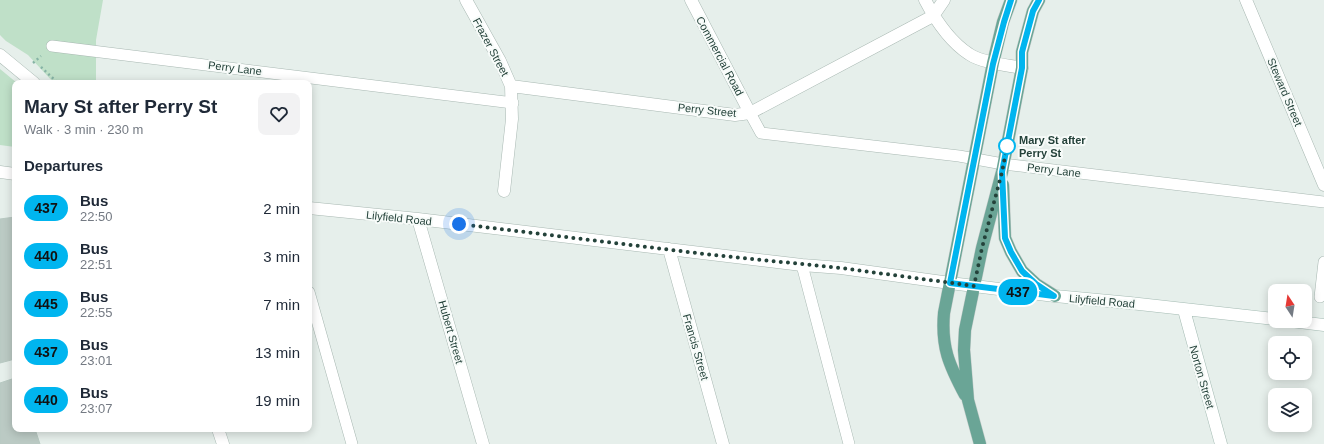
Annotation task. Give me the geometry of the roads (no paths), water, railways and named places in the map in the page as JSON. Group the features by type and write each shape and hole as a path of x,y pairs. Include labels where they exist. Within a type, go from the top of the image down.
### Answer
{"main road":[{"path":"968,400 954,375 946,352 943,328 944,313 993,64 1011,0"},
{"path":"980,444 968,400 964,350 965,330 982,248 1003,168 1022,68 1022,52 1033,11 1039,0"},
{"path":"1003,168 1005,238 1022,271 1036,284 1054,296"}],"street":[{"name":"Frazer Street","path":"466,0 500,61 511,86 513,103 512,119 504,190"},
{"name":"Commercial Road","path":"690,0 750,113"},
{"path":"925,0 934,16 951,38 970,55 993,64 1022,68"},
{"path":"934,16 944,0"},
{"name":"Steward Street","path":"1246,0 1324,185"},
{"name":"Perry Street","path":"511,86 735,115 750,113 934,16"},
{"path":"0,55 31,80"},
{"path":"0,172 12,174"},
{"name":"Lilyfield Road","path":"312,208 418,219 802,265 849,269 1054,296 1268,318"},
{"name":"Hubert Street","path":"418,219 483,444"},
{"name":"Francis Street","path":"669,249 723,444"},
{"name":"Norton Street","path":"1184,310 1221,444"},
{"path":"1312,324 1324,325"},
{"path":"219,432 222,444"}],"lane":[{"name":"Perry Lane","path":"52,46 513,103"},
{"name":"Perry Lane","path":"750,113 761,133 974,158 1003,168 1324,202"},
{"path":"1320,297 1324,262"},
{"path":"802,265 849,444"},
{"path":"312,303 352,444"}],"place":[{"name":"Mary St after Perry St","path":"1007,146"}]}
